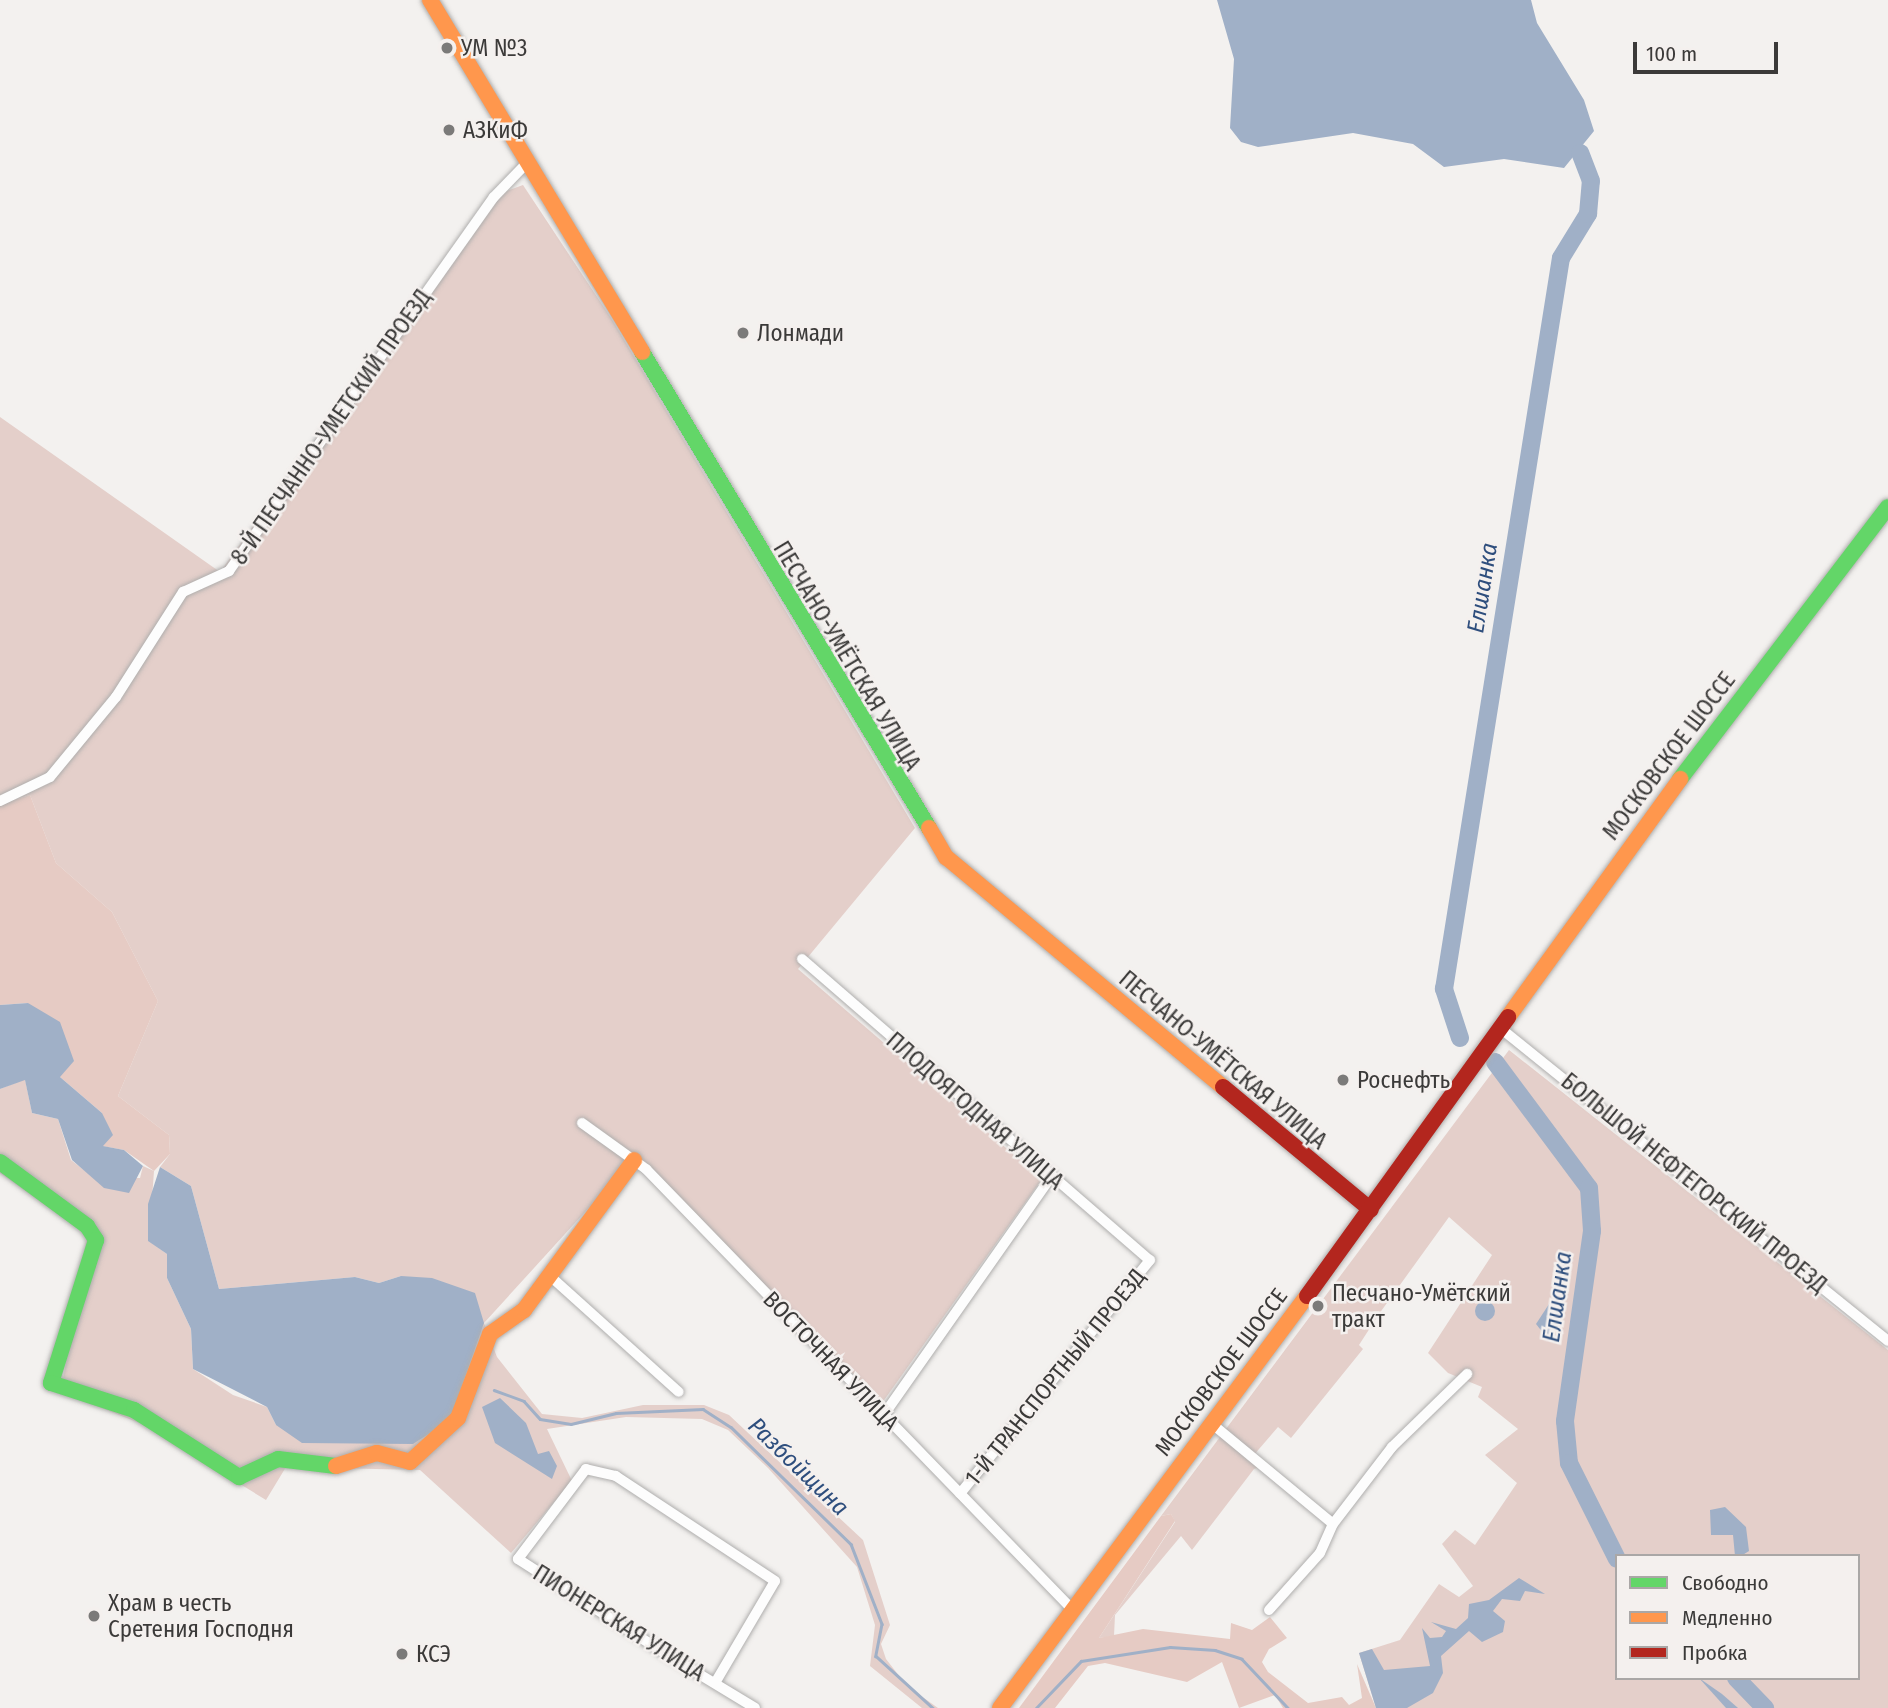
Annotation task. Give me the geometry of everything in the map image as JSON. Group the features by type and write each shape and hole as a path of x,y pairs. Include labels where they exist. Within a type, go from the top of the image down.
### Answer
{"main road":[{"name":"ПЕСЧАНО-УМЁТСКАЯ УЛИЦА","path":"430,0 525,165 946,857 1371,1210"},
{"name":"МОСКОВСКОЕ ШОССЕ","path":"1000,1708 1371,1210 1496,1032 1888,507"},
{"path":"0,1162 87,1226 96,1240 51,1383 134,1410 239,1477 278,1459 332,1467 377,1453 410,1462 458,1418 490,1334 524,1310 634,1160"}],"street":[{"name":"8-Й ПЕСЧАННО-УМЕТСКИЙ ПРОЕЗД","path":"0,801 17,796 50,776 84,738 183,592 229,571 255,539 494,197 525,165"},
{"name":"ПЛОДОЯГОДНАЯ УЛИЦА","path":"802,959 1050,1178 1150,1260"},
{"name":"БОЛЬШОЙ НЕФТЕГОРСКИЙ ПРОЕЗД","path":"1496,1032 1888,1340"},
{"name":"ВОСТОЧНАЯ УЛИЦА","path":"582,1123 634,1160 1072,1609"},
{"path":"883,1416 1050,1178"},
{"name":"1-Й ТРАНСПОРТНЫЙ ПРОЕЗД","path":"960,1494 1150,1260"},
{"path":"550,1276 679,1392"},
{"path":"1269,1610 1320,1553 1333,1524 1392,1447 1467,1374"},
{"path":"1211,1423 1333,1524"},
{"name":"ПИОНЕРСКАЯ УЛИЦА","path":"715,1683 775,1581 616,1476 586,1469 518,1559 715,1683 755,1708"}],"shaded area":[{"path":"523,185 611,318 915,828 798,969 1042,1179 882,1403 635,1157 484,1323 497,1357 542,1414 582,1418 643,1405 704,1405 729,1415 863,1540 890,1625 881,1644 886,1659 907,1686 938,1708 922,1708 870,1666 875,1625 857,1567 768,1468 728,1430 702,1419 626,1417 547,1429 572,1481 511,1553 420,1470 286,1467 266,1500 142,1424 61,1392 87,1235 0,1173 0,1089 25,1079 32,1113 58,1119 71,1160 93,1177 140,1178 143,1166 154,1171 149,1241 167,1254 167,1278 191,1329 193,1369 233,1395 267,1407 276,1425 401,1276 379,1283 355,1277 219,1289 191,1186 160,1167 170,1154 169,1135 118,1096 158,1001 112,912 56,863 30,795 0,804 0,417 220,572 490,197"},
{"path":"30,795 56,863 112,912 158,1001 118,1096 169,1135 170,1154 154,1171 124,1150 102,1146 102,1113 60,1077 28,1003 0,1005 0,804"},
{"path":"1509,1050 1888,1350 1888,1708 1376,1708 1359,1653 1400,1640 1439,1584 1459,1597 1473,1586 1442,1544 1455,1530 1475,1545 1517,1483 1485,1455 1518,1429 1478,1397 1482,1387 1448,1373 1428,1353 1492,1255 1449,1217 1379,1314 1359,1345 1363,1349 1291,1438 1278,1427 1253,1456 1265,1465 1254,1469 1192,1550 1181,1536 1115,1615 1114,1636 1099,1638 1175,1522 1171,1514 1161,1516"},
{"path":"1171,1514 1175,1521 1099,1638 1143,1629 1230,1639 1231,1623 1252,1630 1270,1617 1287,1638 1269,1649 1262,1662 1268,1672 1308,1703 1342,1697 1349,1705 1362,1698 1357,1664 1376,1708 1283,1708 1275,1695 1239,1708 1222,1662 1187,1682 1105,1663 1088,1666 1055,1708 1019,1708 1161,1516"}],"water":[{"path":"1217,0 1531,0 1537,23 1584,100 1594,131 1564,168 1504,159 1444,167 1413,144 1353,133 1258,147 1241,142 1230,128 1234,59"},
{"path":"28,1003 60,1022 74,1061 60,1077 102,1113 113,1135 103,1146 124,1150 143,1166 129,1193 104,1188 72,1160 58,1119 32,1113 25,1080 0,1089 0,1005"},
{"path":"160,1167 191,1186 219,1289 355,1277 379,1283 401,1276 432,1278 475,1293 484,1323 450,1420 413,1444 302,1443 276,1425 267,1407 193,1369 191,1329 167,1278 167,1254 148,1241 148,1204"},
{"path":"1485,1301 1492,1304 1495,1311 1492,1318 1485,1321 1478,1318 1475,1311 1478,1304"},
{"path":"1551,1301 1557,1312 1548,1339 1536,1324"},
{"path":"500,1398 526,1423 538,1454 549,1451 557,1466 552,1479 495,1443 482,1407"},
{"path":"1725,1507 1746,1527 1749,1551 1735,1554 1733,1535 1711,1535 1710,1510"},
{"path":"1519,1578 1545,1594 1525,1591 1520,1601 1502,1599 1493,1611 1505,1621 1503,1632 1482,1642 1469,1631 1441,1656 1443,1673 1433,1693 1407,1708 1376,1708 1359,1653 1372,1649 1384,1670 1430,1666 1422,1628 1430,1638 1442,1637 1446,1631 1431,1622 1456,1629 1468,1618 1469,1604 1489,1600"},
{"path":"1701,1680 1738,1708 1726,1708"}],"waterway":[{"name":"Елшанка","path":"1460,1038 1444,989 1561,258 1588,214 1591,181 1580,153"},
{"name":"Елшанка","path":"1495,1062 1589,1188 1592,1231 1565,1421 1569,1463 1615,1555"},
{"name":"Разбойщина","path":"494,1390 524,1401 540,1419 571,1424 616,1413 703,1409 731,1427 851,1544 882,1624 876,1656 933,1708"},
{"name":"Разбойщина","path":"1036,1708 1081,1661 1170,1647 1215,1650 1242,1659 1288,1708"},
{"name":"Елшанка","path":"1738,1680 1765,1708"}],"traffic: fast":[{"path":"642,352 929,828"},
{"path":"1680,779 1888,507"},
{"path":"0,1162 87,1226 96,1240 51,1383 134,1410 239,1477 278,1459 336,1466"}],"traffic: slow":[{"path":"430,0 642,352"},
{"path":"1508,1017 1680,779"},
{"path":"929,828 946,857 1223,1087"},
{"path":"336,1466 377,1453 410,1462 458,1418 490,1334 524,1310 634,1160"},
{"path":"1000,1708 1307,1296"}],"traffic: jam":[{"path":"1307,1296 1508,1017"},
{"path":"1223,1087 1371,1210"}],"place":[{"name":"УМ №3","path":"447,48"},
{"name":"АЗКиФ","path":"449,130"},
{"name":"Лонмади","path":"743,333"},
{"name":"Роснефть","path":"1343,1080"},
{"name":"Песчано-Умётский тракт","path":"1318,1306"},
{"name":"Храм в честь Сретения Господня","path":"94,1616"},
{"name":"КСЭ","path":"402,1654"}]}
